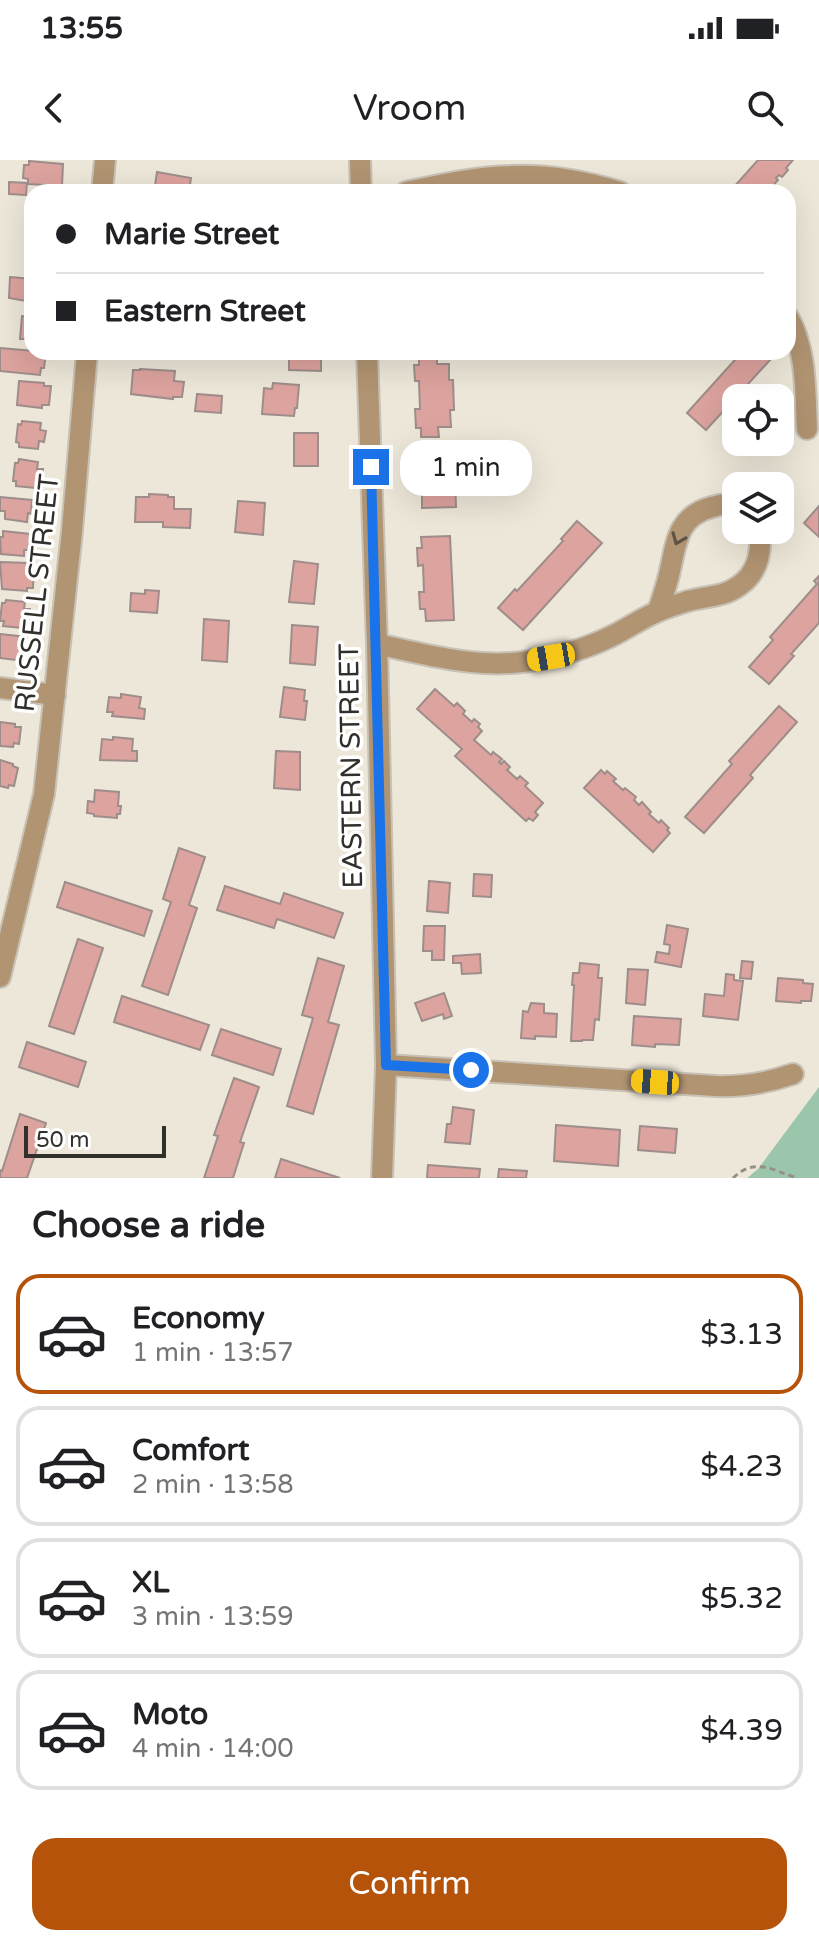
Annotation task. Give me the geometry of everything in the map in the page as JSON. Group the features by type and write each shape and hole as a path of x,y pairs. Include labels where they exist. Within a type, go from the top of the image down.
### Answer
{"street":[{"path":"103,184 105,160"},
{"path":"360,160 361,184"},
{"path":"449,184 512,176 593,184"},
{"path":"796,338 804,369 807,429"},
{"name":"RUSSELL STREET","path":"0,977 44,794 86,360"},
{"name":"EASTERN STREET","path":"367,360 386,1065 382,1178"},
{"path":"658,611 672,553 684,525 701,509 722,504"},
{"path":"377,644 455,660 490,663 521,662 562,654 615,635 658,611 690,600 724,594 747,579 759,558 761,544"},
{"path":"0,688 55,695"},
{"path":"386,1065 742,1087 793,1074"}],"path":[{"path":"733,1178 744,1169 759,1165 797,1178"}],"green space":[{"path":"819,1087 819,1178 747,1178 758,1169"}],"building":[{"path":"758,160 793,160 782,177 779,175 776,178 778,180 774,184 736,184"},
{"path":"29,161 63,164 62,184 28,184 28,179 23,178 24,165 29,165"},
{"path":"157,172 191,178 190,184 155,184"},
{"path":"9,182 27,183 24,184 24,195 9,194"},
{"path":"10,277 24,278 24,301 9,298"},
{"path":"22,316 24,316 24,339 20,339"},
{"path":"0,348 24,350 24,360 45,360 40,375 0,371"},
{"path":"289,360 321,360 321,371 289,370"},
{"path":"419,360 449,364 454,410 450,410 451,427 438,427 439,437 421,437 421,428 416,428 415,409 420,409 419,381 415,381 414,365 419,365"},
{"path":"735,360 770,360 748,384 722,384 722,412 706,430 687,413"},
{"path":"133,370 175,371 174,381 184,382 182,397 173,399 131,394"},
{"path":"19,381 51,386 49,405 42,405 42,408 17,405"},
{"path":"273,383 299,385 294,416 262,414 264,388 272,389"},
{"path":"197,394 222,396 221,413 195,411"},
{"path":"22,421 41,423 40,430 46,431 44,442 39,441 38,449 19,447 16,442 18,424 21,425"},
{"path":"294,433 318,433 318,466 294,466"},
{"path":"451,446 456,507 422,508 422,478 418,478 417,447"},
{"path":"19,459 38,462 37,469 43,469 41,481 36,480 35,488 16,486 16,481 13,481 15,463"},
{"path":"149,494 174,497 174,509 191,509 190,528 163,527 163,522 135,522 136,497 149,497"},
{"path":"0,497 32,500 27,522 5,519 5,511 0,511"},
{"path":"238,501 265,503 263,535 235,532"},
{"path":"819,506 819,537 804,523"},
{"path":"577,521 602,543 523,630 498,608 563,541 561,539"},
{"path":"3,531 30,534 24,556 1,554 0,537 3,537"},
{"path":"450,536 454,620 426,621 425,609 420,609 419,592 424,592 423,565 418,566 417,548 422,548 421,537"},
{"path":"294,561 318,564 314,604 289,602"},
{"path":"0,562 29,563 29,567 34,567 33,588 27,588 27,591 2,589"},
{"path":"819,576 819,623 769,684 749,667 773,640 770,637 817,584 814,581"},
{"path":"145,590 159,591 157,613 130,611 131,593 145,594"},
{"path":"6,600 25,602 24,609 30,609 29,621 23,620 22,628 3,626 4,621 0,621 2,603"},
{"path":"204,619 229,621 227,662 202,660"},
{"path":"292,625 318,627 315,665 290,663"},
{"path":"0,634 27,637 24,661 0,658"},
{"path":"284,687 305,690 305,720 280,717"},
{"path":"435,689 454,706 457,703 472,722 474,719 480,724 478,727 482,731 474,740 491,755 493,752 502,759 499,762 504,761 510,767 507,770 528,783 525,786 543,803 535,812 538,815 533,821 529,818 526,821 455,756 462,749 417,709"},
{"path":"121,694 141,697 139,708 145,709 144,719 112,716 113,712 107,712 109,697 121,698"},
{"path":"779,706 797,722 704,833 685,817 732,764 729,761"},
{"path":"0,722 21,727 19,744 0,746"},
{"path":"113,737 133,739 132,751 137,751 137,761 100,760 102,739 113,740"},
{"path":"276,751 300,752 300,790 274,788"},
{"path":"0,760 18,768 14,786 0,786"},
{"path":"601,770 605,774 607,771 623,790 625,788 636,797 634,800 639,805 642,802 651,812 649,814 669,828 670,833 653,852 584,788"},
{"path":"95,790 119,792 118,806 121,806 117,818 87,813 88,801 94,802"},
{"path":"179,848 205,857 189,905 197,908 168,995 142,986 171,902 163,899"},
{"path":"474,874 492,875 491,897 473,896"},
{"path":"429,881 450,883 448,913 427,911"},
{"path":"65,882 152,911 144,936 57,907"},
{"path":"225,886 280,904 284,893 343,913 334,938 277,919 274,928 217,910"},
{"path":"667,925 688,929 681,967 655,962 657,952 669,954 670,945 664,944"},
{"path":"424,926 445,926 444,960 432,960 432,951 423,951"},
{"path":"78,939 103,948 74,1034 49,1026"},
{"path":"480,954 481,973 462,974 461,963 453,963 453,956"},
{"path":"318,958 344,966 328,1022 339,1025 313,1114 287,1106 313,1018 302,1015"},
{"path":"742,961 753,962 751,979 740,978"},
{"path":"580,963 599,965 598,978 602,978 599,1020 595,1019 593,1040 571,1041 573,973 579,973"},
{"path":"628,969 648,970 645,1005 626,1003"},
{"path":"726,974 734,975 734,980 743,981 738,1020 703,1016 705,994 724,996"},
{"path":"778,978 813,984 811,1001 776,1001"},
{"path":"444,993 452,1016 444,1019 443,1014 422,1021 415,1003"},
{"path":"122,996 209,1025 200,1050 114,1022"},
{"path":"531,1003 544,1004 544,1013 557,1014 556,1037 521,1038 523,1011 528,1012"},
{"path":"634,1016 681,1019 679,1045 632,1045"},
{"path":"221,1029 281,1049 273,1075 212,1055"},
{"path":"27,1042 86,1062 78,1087 19,1067"},
{"path":"234,1078 259,1087 240,1142 244,1143 233,1178 204,1178 218,1136 214,1135"},
{"path":"453,1107 474,1110 470,1144 445,1142"},
{"path":"20,1114 46,1123 27,1178 0,1178 0,1170"},
{"path":"556,1125 620,1130 618,1166 554,1161"},
{"path":"640,1126 677,1129 675,1153 638,1150"},
{"path":"281,1159 340,1178 275,1178"},
{"path":"428,1165 480,1169 479,1178 427,1178"},
{"path":"499,1169 527,1171 526,1178 498,1178"}],"route":[{"path":"371,467 386,1065 471,1070"}]}
